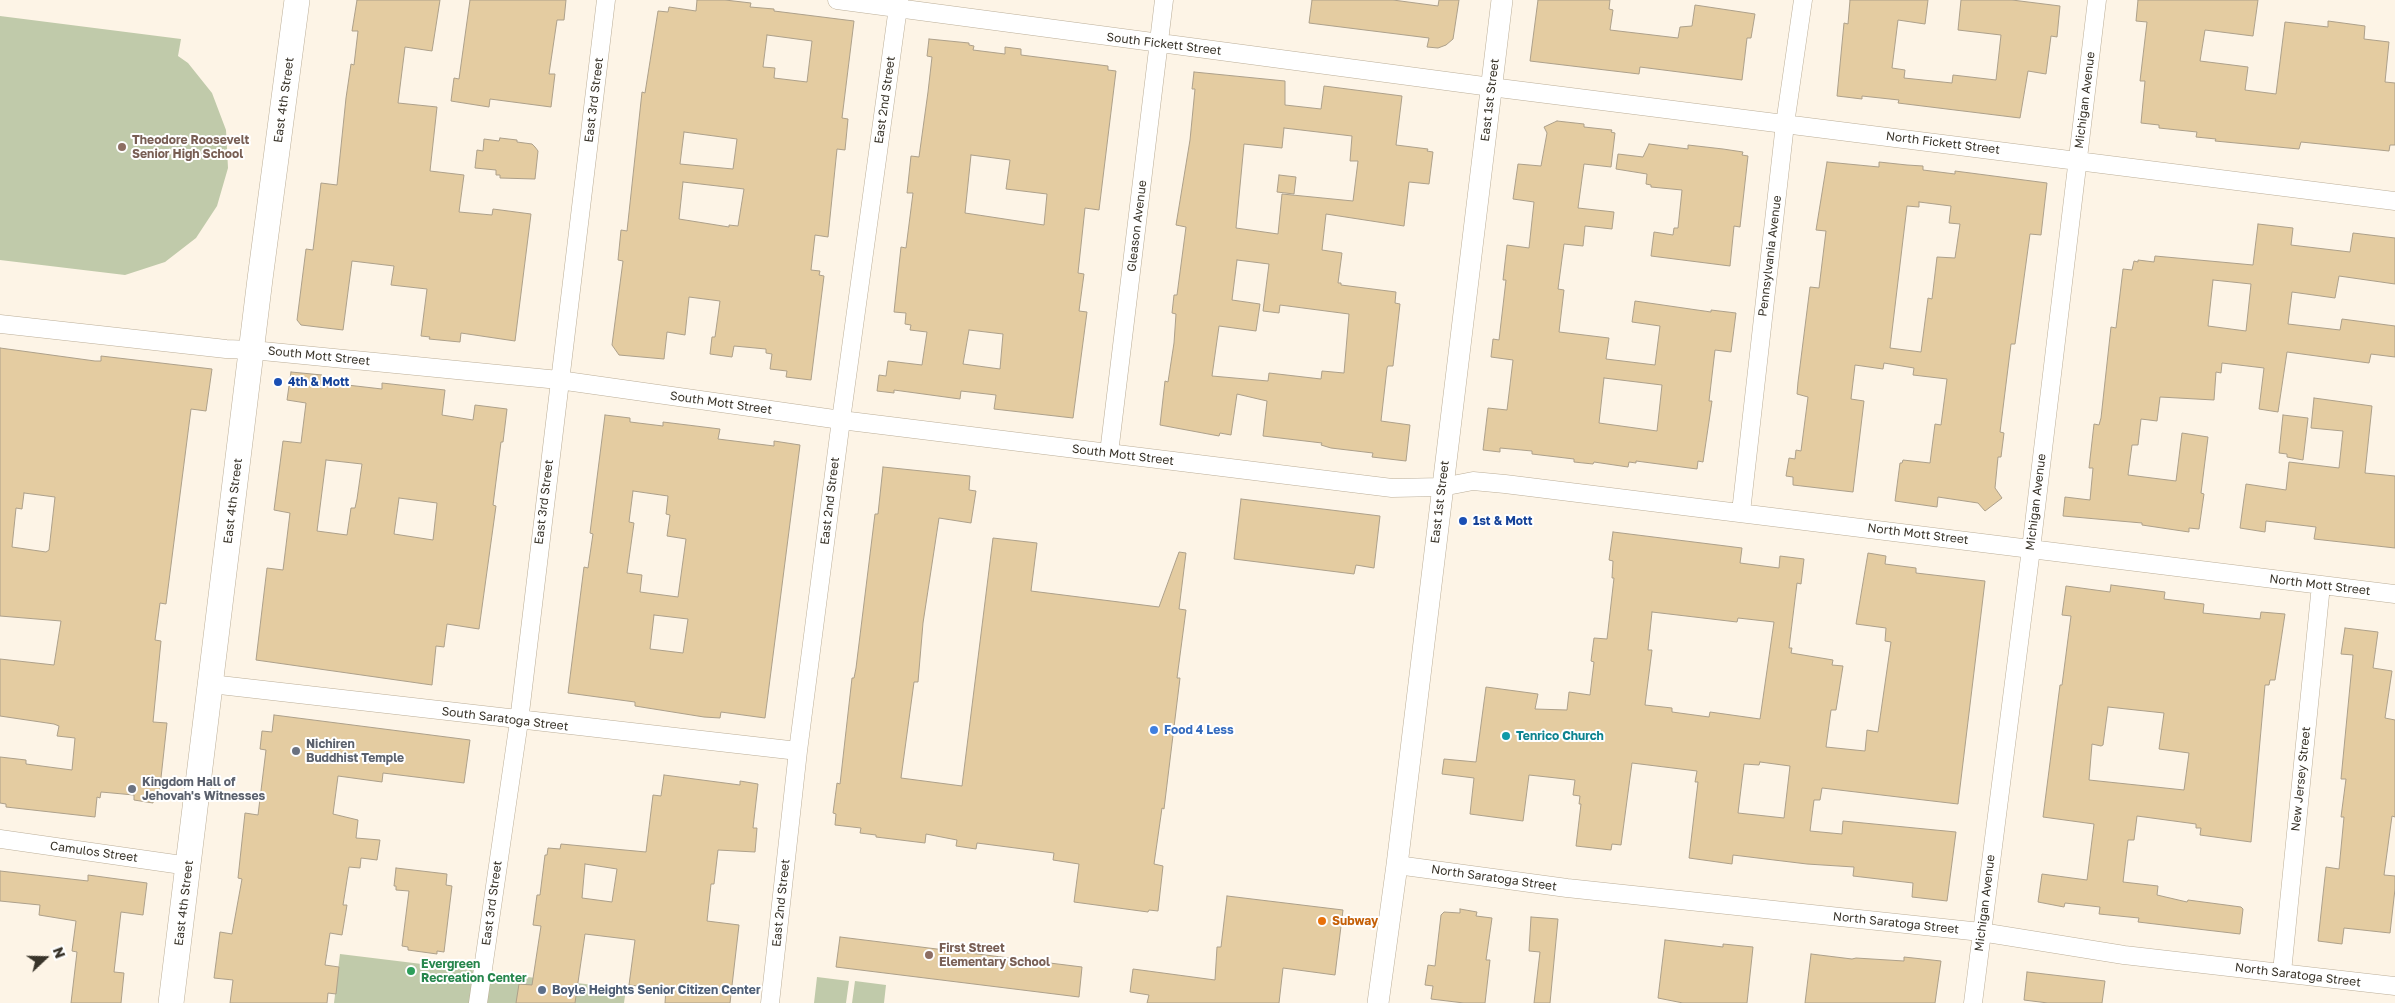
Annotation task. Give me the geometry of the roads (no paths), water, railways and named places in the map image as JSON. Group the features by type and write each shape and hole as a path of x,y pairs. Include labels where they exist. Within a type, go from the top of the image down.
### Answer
{"main road":[{"name":"East 4th Street","path":"171,1003 297,0"}],"street":[{"name":"East 3rd Street","path":"478,1003 519,720 558,380 606,0"},
{"name":"South Fickett Street","path":"837,0 898,5 1159,43 1491,87"},
{"name":"Gleason Avenue","path":"1109,453 1164,0"},
{"name":"East 1st Street","path":"1378,1003 1397,865 1502,0"},
{"name":"Pennsylvania Avenue","path":"1741,512 1786,124 1803,0"},
{"name":"Michigan Avenue","path":"1973,1003 2031,548 2097,0"},
{"name":"East 2nd Street","path":"770,1003 798,751 898,5"},
{"name":"North Fickett Street","path":"1491,87 2395,201"},
{"name":"South Mott Street","path":"0,324 226,350 252,350 558,380 841,420 1392,488 1442,487"},
{"name":"North Mott Street","path":"1442,487 1473,481 1741,512 2395,594"},
{"name":"New Jersey Street","path":"2282,972 2321,585"},
{"name":"South Saratoga Street","path":"211,684 798,751"},
{"name":"Camulos Street","path":"0,839 189,866"},
{"name":"North Saratoga Street","path":"1397,865 1567,888 1981,932 2124,955 2395,986"}],"place":[{"name":"Theodore Roosevelt Senior High School","path":"122,147"},
{"name":"4th & Mott","path":"278,382"},
{"name":"1st & Mott","path":"1463,521"},
{"name":"Food 4 Less","path":"1154,730"},
{"name":"Tenrico Church","path":"1506,736"},
{"name":"Nichiren Buddhist Temple","path":"296,751"},
{"name":"Kingdom Hall of Jehovah's Witnesses","path":"132,789"},
{"name":"Subway","path":"1322,921"},
{"name":"First Street Elementary School","path":"929,955"},
{"name":"Evergreen Recreation Center","path":"411,971"},
{"name":"Boyle Heights Senior Citizen Center","path":"542,990"}]}
